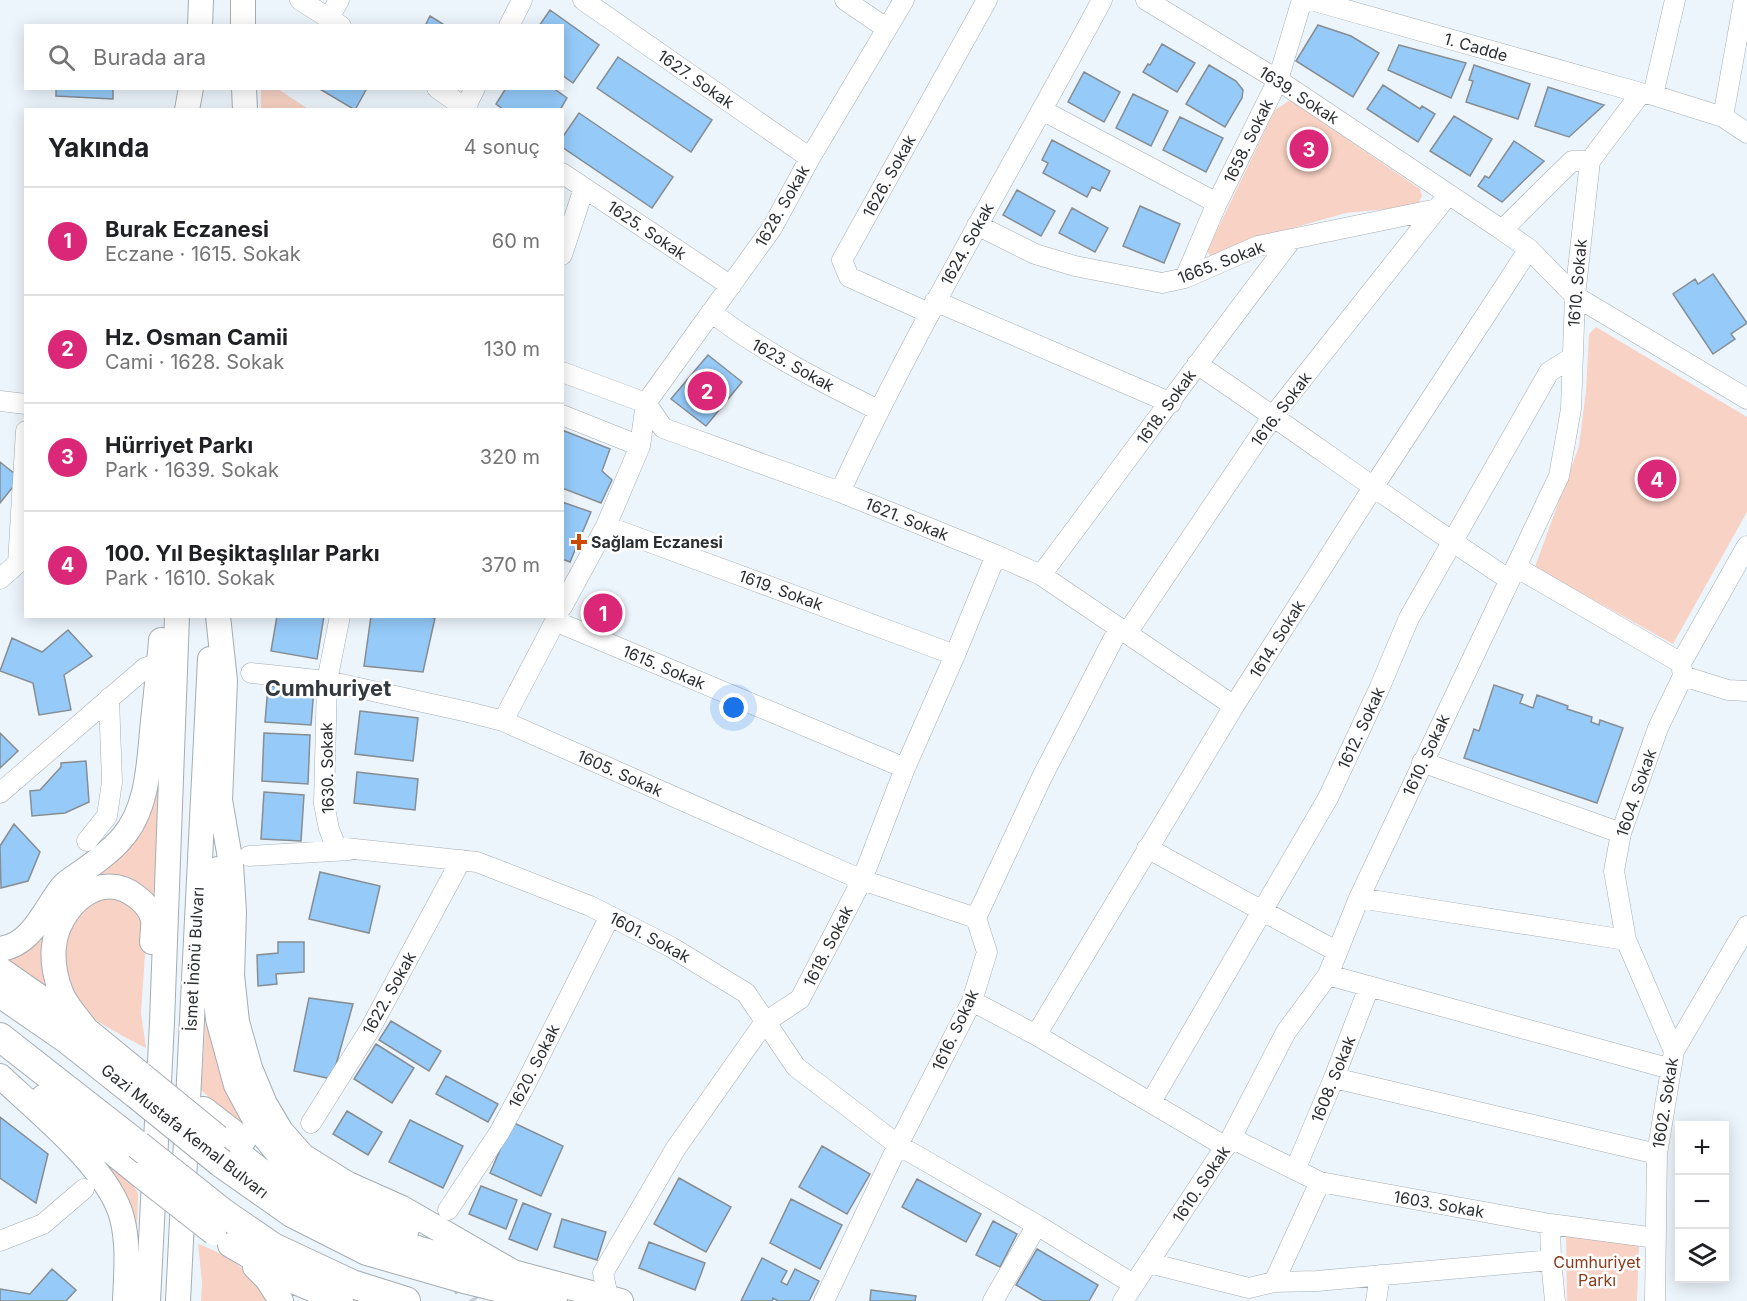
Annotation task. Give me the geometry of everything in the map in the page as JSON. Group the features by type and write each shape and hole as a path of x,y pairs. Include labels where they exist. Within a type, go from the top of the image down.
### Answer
{"highway":[{"name":"Gazi Mustafa Kemal Bulvarı","path":"0,993 68,1040 140,1077 292,1213 367,1251 553,1301"},
{"path":"0,1037 138,1145 222,1230 273,1247 352,1284 406,1301"}],"main road":[{"path":"200,24 201,0"},
{"path":"243,0 243,24"},
{"path":"187,108 191,90"},
{"path":"244,90 245,108"},
{"path":"0,949 11,948 25,938 64,884 98,860 123,838 135,818 148,766 165,618"},
{"name":"İsmet İnönü Bulvarı","path":"148,1301 162,1022 177,618"},
{"name":"İsmet İnönü Bulvarı","path":"178,1301 212,618"},
{"path":"218,618 225,681 214,981 218,1019 236,1085 263,1135 296,1176"},
{"path":"220,800 231,864 234,912 232,975 237,1022 250,1068 265,1104 281,1131 303,1156 348,1184 402,1208 513,1272"},
{"path":"86,1029 62,995 54,966 54,945 64,916 72,905 86,892 104,886 133,893 142,900 153,918 150,969 154,1001 162,1022"},
{"path":"0,969 86,1029 140,1077 204,1109 268,1158 338,1201 407,1229"},
{"path":"0,1065 140,1175 222,1230 290,1280 341,1301"},
{"path":"0,1076 93,1165 111,1190 122,1216 127,1248 126,1301"},
{"path":"219,1150 289,1192 377,1236 454,1259 614,1299"},
{"path":"222,1230 267,1279 281,1301"},
{"path":"180,1268 186,1289 186,1301"}],"street":[{"path":"300,0 335,22 339,0"},
{"path":"510,24 522,0"},
{"name":"1627. Sokak","path":"583,0 810,158"},
{"path":"845,0 886,28"},
{"name":"1628. Sokak","path":"646,403 772,228 810,158 904,0"},
{"name":"1626. Sokak","path":"932,307 849,277 842,260 987,0"},
{"name":"1624. Sokak","path":"840,492 878,410 932,307 1102,0"},
{"name":"1639. Sokak","path":"1146,0 1278,80 1442,202 1502,230 1529,249 1575,296"},
{"name":"1658. Sokak","path":"1185,278 1217,203 1278,80 1302,0"},
{"name":"1. Cadde","path":"1311,0 1723,117 1747,133"},
{"path":"1502,230 1572,161 1590,161 1647,94 1675,0"},
{"path":"1723,117 1744,0"},
{"path":"439,90 465,108"},
{"path":"466,108 474,90"},
{"path":"1042,110 1217,203"},
{"name":"1610. Sokak","path":"1128,1292 1228,1142 1286,1032 1328,975 1359,898 1559,476 1571,409 1571,358 1575,296 1590,161"},
{"name":"1625. Sokak","path":"564,174 731,286"},
{"path":"564,249 584,188"},
{"name":"1665. Sokak","path":"977,225 1035,254 1075,267 1162,283 1185,278 1258,246 1442,202"},
{"name":"1616. Sokak","path":"824,1301 898,1145 972,1001 987,952 975,918 1042,777 1123,630 1273,416 1442,202"},
{"name":"1618. Sokak","path":"1041,575 1292,239"},
{"name":"1614. Sokak","path":"1036,1035 1234,706 1529,249"},
{"path":"1575,296 1747,399"},
{"path":"932,307 1171,403"},
{"name":"1623. Sokak","path":"711,312 744,338 878,410"},
{"name":"1612. Sokak","path":"1152,1102 1328,798 1409,618 1549,372 1571,358"},
{"path":"1197,364 1453,543 1513,574 1682,670 1728,690 1747,691"},
{"path":"564,373 646,403 640,446 606,526 569,579 564,597"},
{"path":"0,401 24,404"},
{"name":"1621. Sokak","path":"646,403 663,428 840,492 1041,575 1234,706"},
{"path":"564,416 640,446"},
{"path":"0,579 18,563 24,465"},
{"name":"1619. Sokak","path":"606,526 955,655"},
{"name":"1604. Sokak","path":"1672,1060 1626,940 1614,871 1621,833 1658,728 1682,670 1747,546"},
{"name":"1618. Sokak","path":"614,1299 603,1273 676,1148 764,1023 800,999 862,880 905,768 996,555"},
{"name":"1615. Sokak","path":"564,617 905,768"},
{"name":"1630. Sokak","path":"336,847 329,829 324,804 327,681 340,618"},
{"path":"503,721 557,618"},
{"path":"0,793 145,668 159,663"},
{"name":"1605. Sokak","path":"251,673 327,681 503,721 862,880 975,918"},
{"path":"87,841 106,816 112,782 109,698"},
{"path":"1422,762 1621,833"},
{"name":"1601. Sokak","path":"336,847 462,860 487,866 590,906 671,947 746,993 764,1023 796,1067 898,1145 1037,1225 1128,1292"},
{"path":"1147,848 1336,951"},
{"path":"249,856 358,849"},
{"name":"1622. Sokak","path":"311,1123 370,1029 462,860"},
{"path":"1359,898 1626,940"},
{"name":"1620. Sokak","path":"448,1210 499,1133 524,1088 610,916"},
{"name":"1602. Sokak","path":"1655,1301 1657,1154 1672,1060 1747,926"},
{"path":"1328,975 1369,987 1672,1060"},
{"name":"1608. Sokak","path":"1295,1170 1369,987"},
{"name":"1603. Sokak","path":"972,1001 1228,1142 1320,1182 1550,1224 1656,1238"},
{"path":"1334,1078 1657,1154"},
{"path":"1274,1282 1320,1182"},
{"path":"0,1241 44,1224 84,1189"},
{"path":"1550,1224 1555,1301"},
{"path":"993,1301 1037,1225"},
{"path":"1149,1263 1249,1288 1274,1282 1317,1281 1551,1260"},
{"path":"1376,1301 1380,1275"}],"green space":[{"path":"261,90 280,90 306,108 261,108"},
{"path":"1290,100 1420,189 1422,196 1417,206 1346,213 1275,233 1212,258 1207,251 1275,110"},
{"path":"1596,327 1747,417 1747,512 1673,644 1535,567 1579,446 1586,391 1589,334"},
{"path":"161,775 155,900 107,875 96,875 145,824 158,792"},
{"path":"97,893 132,900 147,926 141,1013 146,1048 94,1019 77,1004 73,997 59,942"},
{"path":"45,934 49,995 3,959 32,947"},
{"path":"207,999 264,1147 201,1090"},
{"path":"99,1157 128,1178 138,1193 137,1228 123,1190"},
{"name":"Cumhuriyet Parkı","path":"1566,1235 1639,1246 1637,1301 1567,1301"},
{"path":"198,1244 221,1254 241,1267 275,1301 201,1301 202,1282"}],"building":[{"path":"550,10 599,45 573,83 564,76 564,24 540,24"},
{"path":"430,16 443,24 426,24"},
{"path":"1318,25 1351,36 1379,53 1353,97 1296,61"},
{"path":"1162,44 1195,63 1177,92 1143,72 1148,64 1150,65"},
{"path":"1399,45 1466,63 1451,98 1388,70"},
{"path":"618,57 712,120 691,152 597,88"},
{"path":"1209,65 1236,81 1243,90 1242,98 1225,127 1186,104"},
{"path":"1474,65 1530,84 1518,119 1466,102 1473,81 1469,80"},
{"path":"1084,72 1120,92 1104,122 1068,102"},
{"path":"1383,85 1420,109 1422,106 1435,114 1418,142 1367,109"},
{"path":"1548,87 1604,105 1569,137 1535,126"},
{"path":"56,90 113,90 113,99 56,96"},
{"path":"321,90 366,90 356,108 352,108"},
{"path":"505,90 556,90 567,98 561,108 501,108 496,104"},
{"path":"1133,94 1168,111 1151,146 1116,128"},
{"path":"579,113 673,177 652,208 564,148 564,135"},
{"path":"1454,116 1492,139 1470,176 1430,151"},
{"path":"1180,117 1223,138 1206,172 1163,150"},
{"path":"1052,140 1110,171 1100,191 1092,187 1087,197 1043,173 1048,163 1042,160"},
{"path":"1514,141 1544,161 1502,202 1478,186 1485,176 1489,178"},
{"path":"1017,190 1055,211 1041,236 1003,215"},
{"path":"1140,206 1180,224 1164,263 1123,246"},
{"path":"1072,208 1108,228 1095,252 1059,233"},
{"path":"1713,274 1747,323 1731,334 1735,339 1713,354 1673,294 1695,279 1698,284"},
{"path":"708,355 742,382 706,426 671,399"},
{"path":"564,431 610,449 602,471 612,480 601,503 564,489"},
{"path":"0,462 20,478 0,503"},
{"path":"564,503 591,512 570,562 564,560"},
{"path":"277,618 324,618 317,659 271,651"},
{"path":"371,618 435,618 423,672 364,666"},
{"path":"68,630 92,656 64,675 71,710 39,715 33,683 0,671 12,638 42,652"},
{"path":"1494,685 1523,695 1520,703 1533,708 1537,695 1568,706 1567,709 1592,717 1591,722 1599,725 1600,720 1623,728 1597,803 1464,758 1474,729 1479,731"},
{"path":"268,686 314,689 311,725 265,722"},
{"path":"360,711 418,718 413,761 355,754"},
{"path":"0,733 18,751 0,768"},
{"path":"264,733 310,735 308,784 262,781"},
{"path":"86,761 89,802 65,813 32,816 30,791 40,790 61,767 61,763"},
{"path":"357,772 418,779 415,810 354,803"},
{"path":"264,792 304,795 301,841 261,839"},
{"path":"14,824 40,852 28,881 1,888 0,846"},
{"path":"320,872 380,886 369,933 309,919"},
{"path":"278,942 304,942 304,972 276,974 277,984 258,986 257,955 278,953"},
{"path":"309,998 353,1004 332,1079 294,1071"},
{"path":"391,1021 441,1051 429,1071 379,1040"},
{"path":"376,1044 414,1068 392,1103 354,1079"},
{"path":"446,1076 498,1104 488,1122 436,1094"},
{"path":"347,1111 382,1132 368,1155 333,1134"},
{"path":"0,1117 48,1154 36,1203 0,1178"},
{"path":"410,1120 463,1146 443,1188 389,1162"},
{"path":"512,1122 563,1146 541,1196 490,1173"},
{"path":"822,1146 870,1174 847,1214 799,1187"},
{"path":"679,1178 731,1207 706,1252 654,1224"},
{"path":"917,1179 981,1214 966,1242 902,1207"},
{"path":"481,1186 517,1200 506,1229 469,1214"},
{"path":"791,1199 842,1225 820,1269 770,1243"},
{"path":"523,1203 551,1214 537,1250 509,1239"},
{"path":"562,1219 606,1232 597,1260 554,1247"},
{"path":"993,1221 1017,1234 1000,1267 976,1255"},
{"path":"649,1242 705,1263 695,1290 639,1268"},
{"path":"1037,1249 1098,1285 1089,1301 1043,1301 1016,1285"},
{"path":"762,1258 787,1271 781,1282 787,1285 795,1269 819,1281 809,1301 778,1301 773,1298 772,1301 741,1301"},
{"path":"52,1269 76,1290 66,1301 0,1301 0,1289 30,1294"},
{"path":"871,1290 916,1296 915,1301 870,1301"}],"tunnel":[{"path":"453,1268 474,1301"}],"place":[{"name":"Hürriyet Parkı","path":"1309,149"},
{"name":"Hz. Osman Camii","path":"707,391"},
{"name":"100. Yıl Beşiktaşlılar Parkı","path":"1657,479"},
{"name":"Sağlam Eczanesi","path":"579,542"},
{"name":"Burak Eczanesi","path":"603,613"}],"district":[{"name":"Cumhuriyet","path":"328,688"}]}
